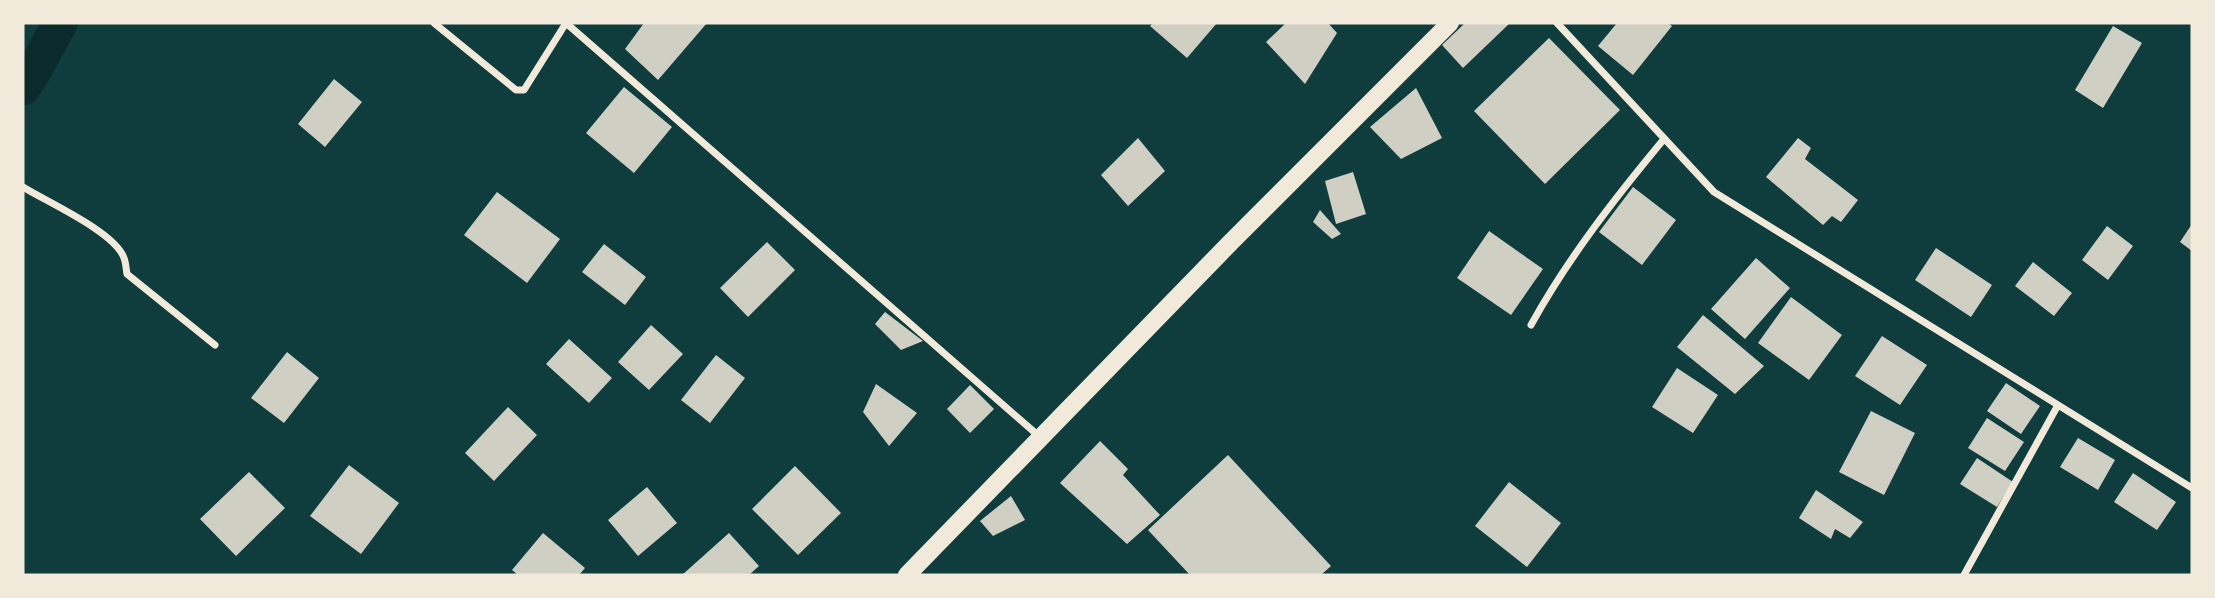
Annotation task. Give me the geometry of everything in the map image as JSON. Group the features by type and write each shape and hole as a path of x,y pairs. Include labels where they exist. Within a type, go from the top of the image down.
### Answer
{"main road":[{"path":"906,575 1450,23"}],"street":[{"path":"434,23 516,90 524,90 566,23 1040,437"},
{"path":"1557,23 1714,192 2192,488"},
{"path":"1531,326 1548,295 1608,205 1664,139"},
{"path":"23,187 49,204 85,221 108,239 124,256 127,274 215,345"},
{"path":"1964,575 2058,405"}],"building":[{"path":"644,23 707,23 658,80 625,49"},
{"path":"1153,23 1217,23 1187,58 1150,26"},
{"path":"1286,23 1328,23 1337,33 1305,84 1266,42"},
{"path":"1465,23 1510,23 1463,68 1442,45"},
{"path":"1617,23 1668,23 1672,26 1633,75 1598,46"},
{"path":"2113,26 2142,43 2103,108 2075,90"},
{"path":"1549,38 1620,110 1545,184 1474,111"},
{"path":"334,79 362,102 325,147 298,124"},
{"path":"624,87 672,127 634,173 586,133"},
{"path":"1416,88 1442,138 1401,159 1370,127"},
{"path":"1138,138 1165,171 1128,206 1101,175"},
{"path":"1798,138 1811,148 1805,159 1858,200 1841,222 1832,216 1823,225 1766,177"},
{"path":"1353,172 1366,214 1336,224 1325,181"},
{"path":"1633,187 1676,220 1642,265 1599,232"},
{"path":"497,192 560,239 527,283 464,235"},
{"path":"1320,210 1341,234 1332,239 1313,222"},
{"path":"2192,224 2192,251 2180,242"},
{"path":"2107,226 2133,246 2108,280 2082,260"},
{"path":"1489,231 1543,269 1511,315 1457,278"},
{"path":"767,242 795,270 748,317 720,288"},
{"path":"604,244 646,277 625,305 582,272"},
{"path":"1936,248 1992,285 1971,317 1915,280"},
{"path":"1756,258 1790,288 1745,339 1711,309"},
{"path":"2033,262 2072,293 2054,316 2015,286"},
{"path":"1791,297 1842,335 1809,380 1758,343"},
{"path":"885,312 923,341 901,350 875,324"},
{"path":"1703,315 1764,366 1735,394 1677,347"},
{"path":"651,325 683,354 649,390 618,362"},
{"path":"1882,336 1927,365 1900,405 1855,376"},
{"path":"569,339 612,378 589,403 546,364"},
{"path":"287,352 319,378 284,423 251,398"},
{"path":"716,355 745,378 710,423 681,400"},
{"path":"1677,368 1718,395 1693,433 1652,407"},
{"path":"2006,383 2040,406 2021,434 1987,411"},
{"path":"876,384 917,413 889,446 863,412"},
{"path":"970,385 994,409 970,433 947,409"},
{"path":"508,407 537,435 494,481 465,453"},
{"path":"1871,411 1915,433 1884,495 1839,472"},
{"path":"1987,418 2024,442 2005,471 1968,448"},
{"path":"2078,438 2115,460 2098,490 2060,467"},
{"path":"1100,441 1128,469 1123,475 1160,515 1127,544 1060,483"},
{"path":"1228,455 1331,566 1321,575 1190,575 1148,530"},
{"path":"1977,458 2013,482 1997,507 1960,484"},
{"path":"349,465 399,503 361,554 310,516"},
{"path":"795,466 841,513 798,555 752,509"},
{"path":"249,472 285,508 236,556 200,519"},
{"path":"2133,473 2176,502 2157,530 2114,502"},
{"path":"1509,482 1561,523 1527,567 1475,526"},
{"path":"647,487 677,523 638,556 608,520"},
{"path":"1816,490 1863,522 1850,538 1835,529 1831,539 1799,518"},
{"path":"1011,496 1025,520 993,536 980,521"},
{"path":"543,533 585,568 579,575 518,575 512,570"},
{"path":"729,533 759,566 749,575 682,575"}],"waterway":[{"path":"23,88 60,23"}]}
